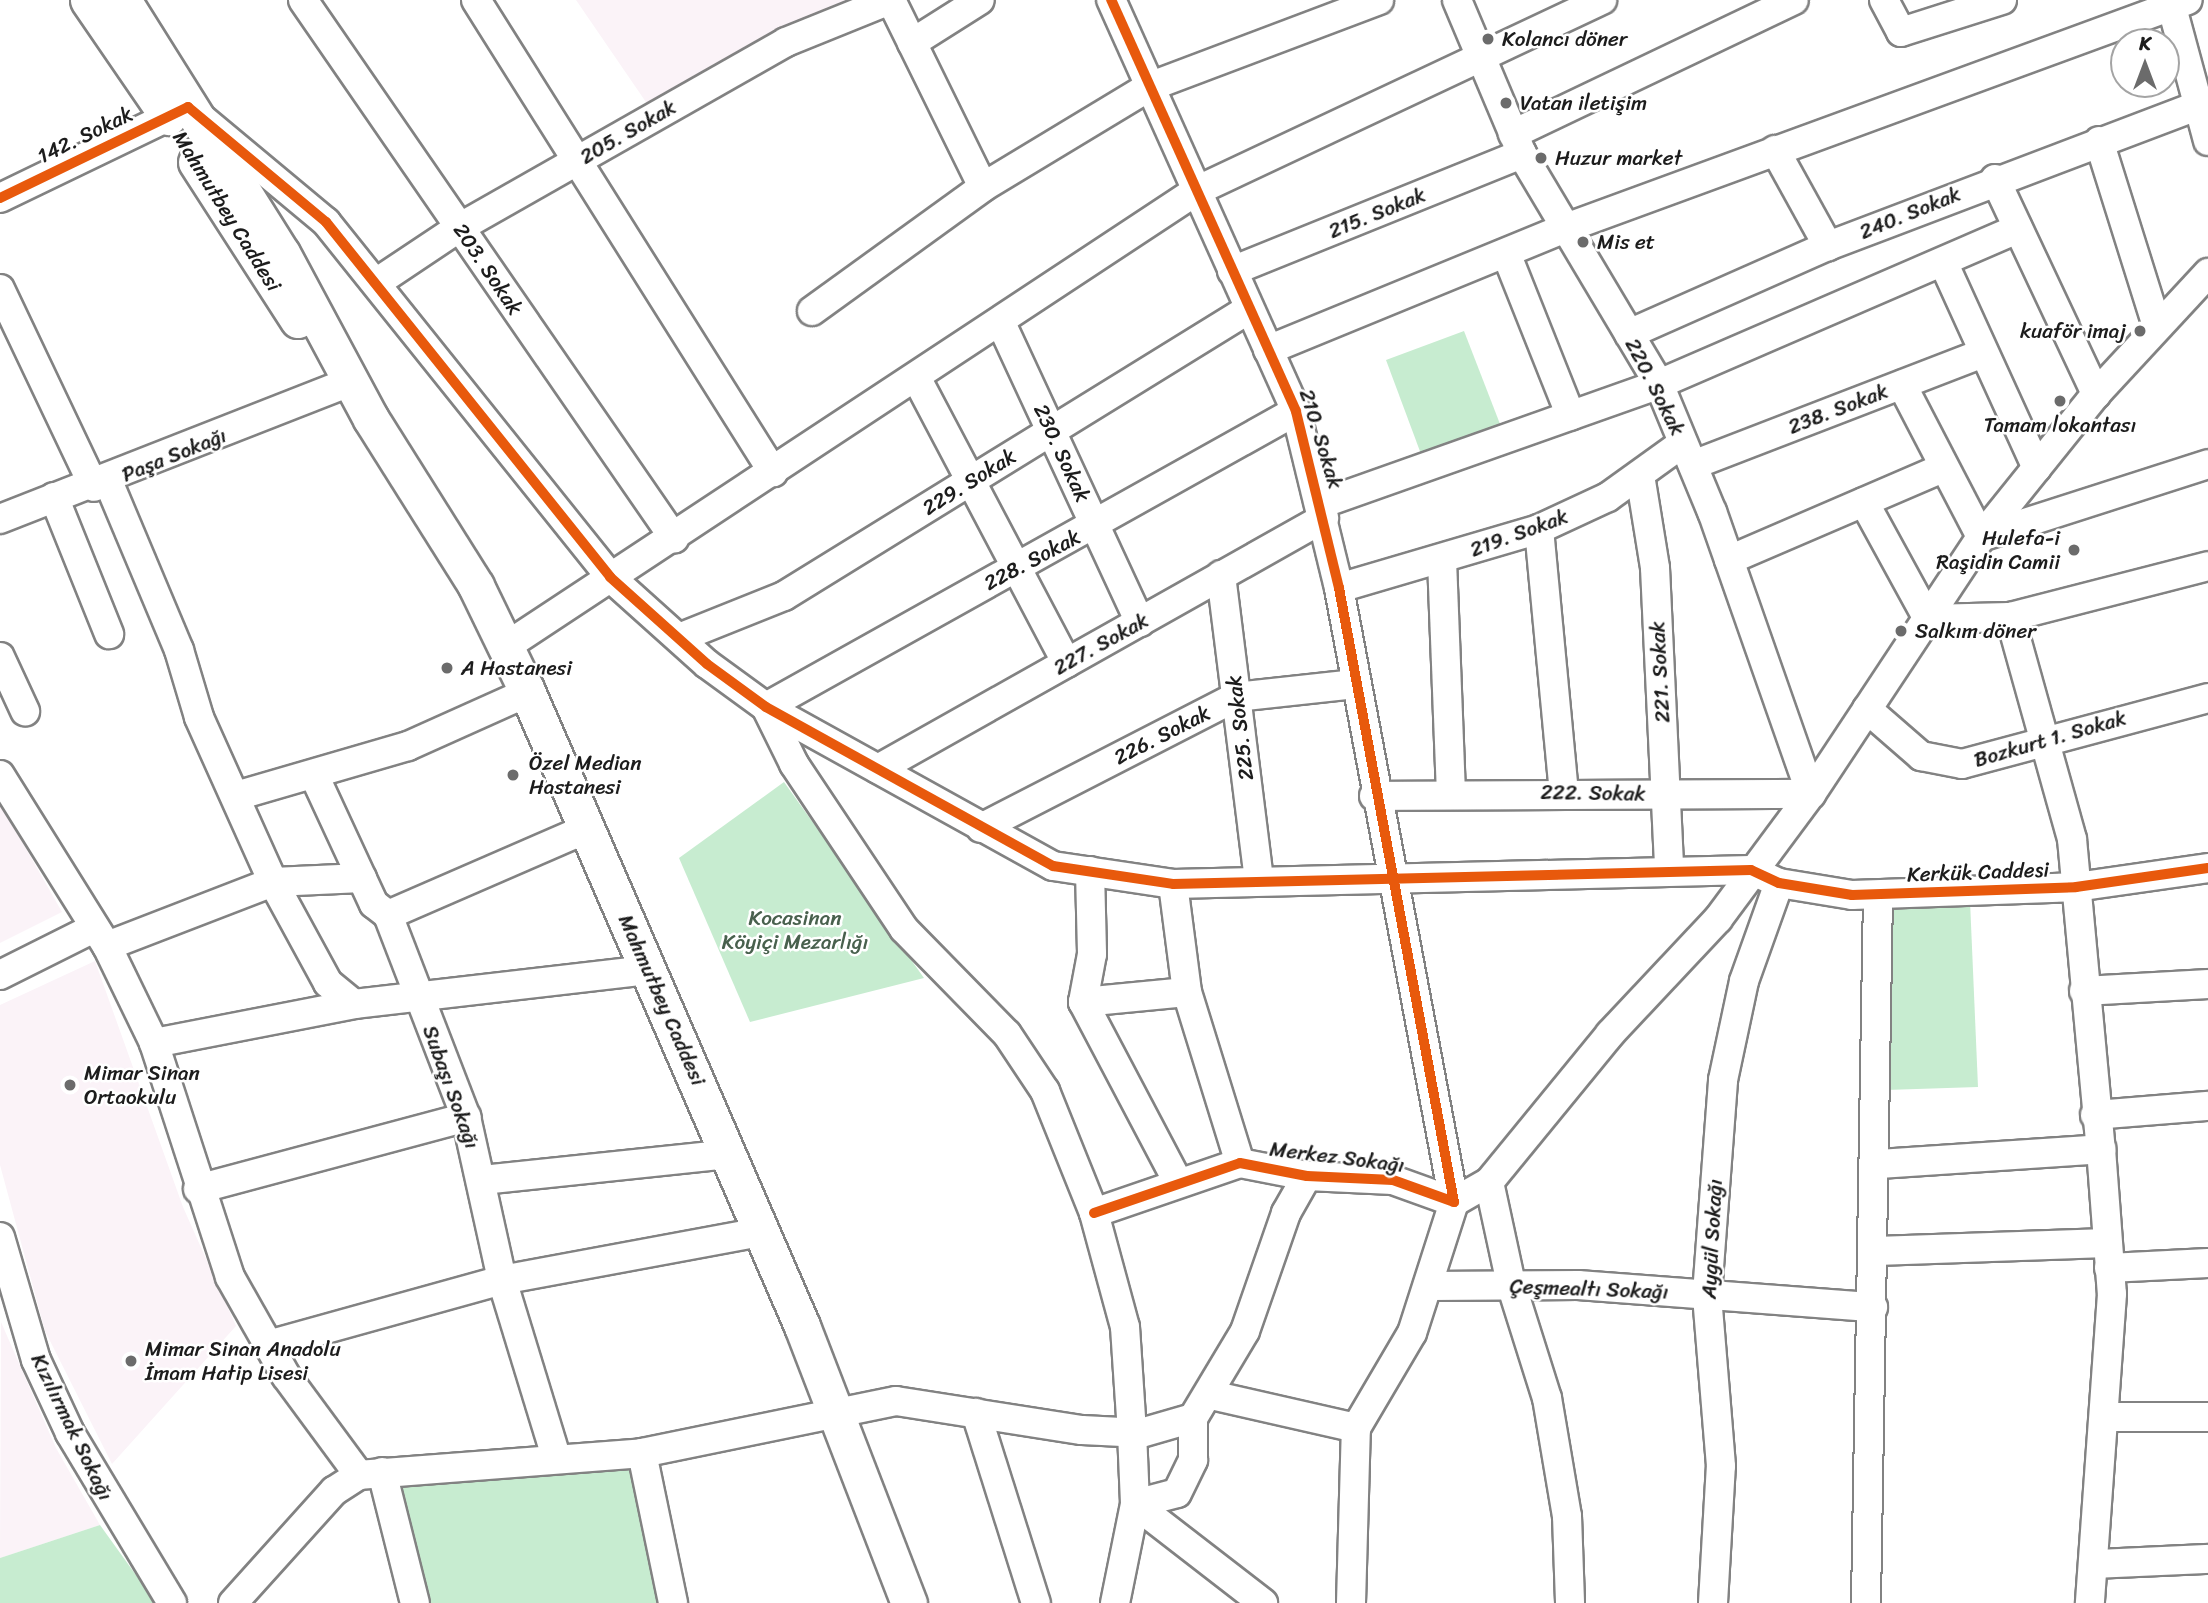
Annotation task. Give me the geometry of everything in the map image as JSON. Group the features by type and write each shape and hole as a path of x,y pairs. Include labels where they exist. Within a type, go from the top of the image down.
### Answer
{"main road":[{"name":"Mahmutbey Caddesi","path":"88,0 178,111 282,253 371,419 476,586 528,692 729,1154 836,1413 909,1603"},
{"name":"Mahmutbey Caddesi","path":"123,0 261,269 371,419"}],"street":[{"name":"203. Sokak","path":"303,0 457,229 674,538"},
{"path":"476,0 580,160 773,472"},
{"path":"890,0 983,187"},
{"name":"205. Sokak","path":"376,283 457,229 786,42 890,0"},
{"path":"912,43 980,0"},
{"name":"210. Sokak","path":"1111,0 1296,411 1339,588 1374,796 1454,1202"},
{"path":"812,311 983,187 1149,87 1379,0"},
{"name":"220. Sokak","path":"1457,0 1517,144 1659,384 1729,560 1811,794"},
{"path":"505,647 917,379 1196,191 1602,0"},
{"name":"215. Sokak","path":"1232,271 1517,144 1794,0"},
{"path":"1884,0 1901,32 2002,0"},
{"path":"1268,349 1566,228 2177,2 2202,104 2208,141"},
{"name":"240. Sokak","path":"1629,334 1828,246 1995,180 2202,104"},
{"name":"142. Sokak","path":"0,198 178,111"},
{"path":"178,111 326,222 610,577 679,638 766,708 1053,866 1173,884 1751,870"},
{"path":"2099,141 2157,326"},
{"path":"1775,150 1828,246"},
{"path":"1995,180 2096,394"},
{"name":"227. Sokak","path":"878,769 1222,575 1322,511 1659,384 1944,264 2018,229"},
{"path":"1506,253 1571,416"},
{"path":"1944,264 2037,468"},
{"path":"1350,1603 1356,1428 1412,1334 1430,1286 1454,1202 1489,1182 1610,1034 1718,919 1751,870 1811,794 1982,537 2096,394 2208,273"},
{"path":"0,289 101,484 274,882 328,983 355,1004"},
{"name":"229. Sokak","path":"679,638 784,596 1249,309"},
{"name":"230. Sokak","path":"1001,323 1140,622"},
{"name":"238. Sokak","path":"1688,454 1902,384 1983,354"},
{"path":"917,379 975,478 1067,663"},
{"name":"Paşa Sokağı","path":"0,519 54,497 101,484 345,384"},
{"path":"1902,384 1943,468 1982,537"},
{"name":"228. Sokak","path":"766,708 1019,566 1096,526 1296,411"},
{"name":"219. Sokak","path":"1339,588 1539,529 1640,475 1688,454"},
{"path":"1982,537 2207,466"},
{"path":"1729,560 1943,468"},
{"name":"221. Sokak","path":"1640,475 1655,568 1669,870"},
{"path":"54,497 109,635"},
{"path":"1864,502 1928,619"},
{"path":"1539,529 1564,792"},
{"path":"1442,559 1451,793"},
{"path":"1928,619 2010,617 2208,566"},
{"name":"225. Sokak","path":"1222,575 1259,881"},
{"path":"2010,617 2046,737 2072,839 2095,1115 2101,1149 2108,1255 2105,1417 2096,1564 2090,1603"},
{"path":"0,657 25,711"},
{"name":"226. Sokak","path":"981,828 1237,697 1355,684"},
{"path":"236,796 408,746 528,692"},
{"name":"Bozkurt 1. Sokak","path":"1867,709 1922,756 1962,764 2046,737 2208,698"},
{"path":"766,708 794,764 904,929 1007,1034 1045,1091 1094,1213 1125,1327 1132,1432 1135,1504 1115,1603"},
{"path":"0,775 101,937 154,1043 198,1189 230,1277 268,1345 371,1474 415,1603"},
{"name":"Subaşı Sokağı","path":"314,775 362,878 388,915 418,999 466,1117 502,1280 556,1457"},
{"name":"222. Sokak","path":"1374,796 1564,792 1811,794"},
{"path":"388,915 586,829"},
{"name":"Kerkük Caddesi","path":"1751,870 1779,883 1878,895 2076,887 2208,868"},
{"path":"1090,871 1092,954 1083,1002 1177,1180"},
{"path":"0,975 101,937 274,882 362,878"},
{"name":"Aygül Sokağı","path":"1713,1603 1721,1466 1707,1294 1723,1080 1744,981 1779,883"},
{"path":"1173,884 1188,992 1240,1163"},
{"path":"1866,1603 1878,1164 1878,895"},
{"path":"154,1043 355,1004 418,999 650,970"},
{"path":"2084,991 2208,984"},
{"path":"1083,1002 1188,992"},
{"path":"2095,1115 2208,1106"},
{"path":"198,1189 466,1117"},
{"path":"1878,1164 2101,1149"},
{"path":"482,1180 729,1154"},
{"name":"Merkez Sokağı","path":"1094,1213 1177,1180 1240,1163 1307,1176 1393,1180 1454,1202"},
{"path":"233,1603 334,1491 371,1474 556,1457 642,1453 896,1401 1132,1432 1193,1418 1211,1395 1245,1331 1286,1213 1307,1176"},
{"path":"1489,1182 1511,1284 1547,1398 1567,1516 1570,1603"},
{"path":"268,1345 502,1280 762,1233"},
{"name":"Kızılırmak Sokağı","path":"0,1237 47,1384 119,1521 172,1603"},
{"path":"1876,1251 2108,1255 2208,1262"},
{"name":"Çeşmealtı Sokağı","path":"1430,1286 1511,1284 1707,1294 1873,1307"},
{"path":"1211,1395 1356,1428"},
{"path":"976,1413 1036,1603"},
{"path":"2105,1417 2208,1417"},
{"path":"1135,1504 1177,1493 1194,1460 1193,1418"},
{"path":"642,1453 673,1603"},
{"path":"1135,1504 1263,1603"},
{"path":"2096,1564 2208,1559"}],"shaded area":[{"path":"576,0 849,0 650,108"},
{"path":"0,803 62,912 0,943"},
{"path":"95,961 183,1207 236,1326 112,1464 45,1331 0,1165 0,1005"},
{"path":"1,1322 56,1448 100,1525 0,1558"}],"green space":[{"path":"1464,331 1500,424 1421,454 1386,360"},
{"name":"Kocasinan Köyiçi Mezarlığı","path":"784,782 924,978 750,1022 679,858"},
{"path":"1970,901 1978,1087 1886,1090 1890,913 1893,906"},
{"path":"650,1464 679,1603 400,1603 374,1485"},
{"path":"100,1525 156,1603 0,1603 0,1558"}],"cycle path":[{"path":"1094,1213 1240,1163 1307,1176 1393,1180 1454,1202 1339,588 1296,411 1111,0"},
{"path":"0,198 188,107 326,222 610,577 707,664 766,707 1053,866 1173,884 1751,870 1779,883 1852,895 2076,887 2208,868"}],"place":[{"name":"Kolancı döner","path":"1488,39"},
{"name":"Vatan iletişim","path":"1506,103"},
{"name":"Huzur market","path":"1541,158"},
{"name":"Mis et","path":"1583,242"},
{"name":"kuaför imaj","path":"2140,331"},
{"name":"Tamam lokantası","path":"2060,401"},
{"name":"Hulefa-i Raşidin Camii","path":"2074,550"},
{"name":"Salkım döner","path":"1901,631"},
{"name":"A Hastanesi","path":"447,668"},
{"name":"Özel Median Hastanesi","path":"513,775"},
{"name":"Mimar Sinan Ortaokulu","path":"70,1085"},
{"name":"Mimar Sinan Anadolu İmam Hatip Lisesi","path":"131,1361"}]}
